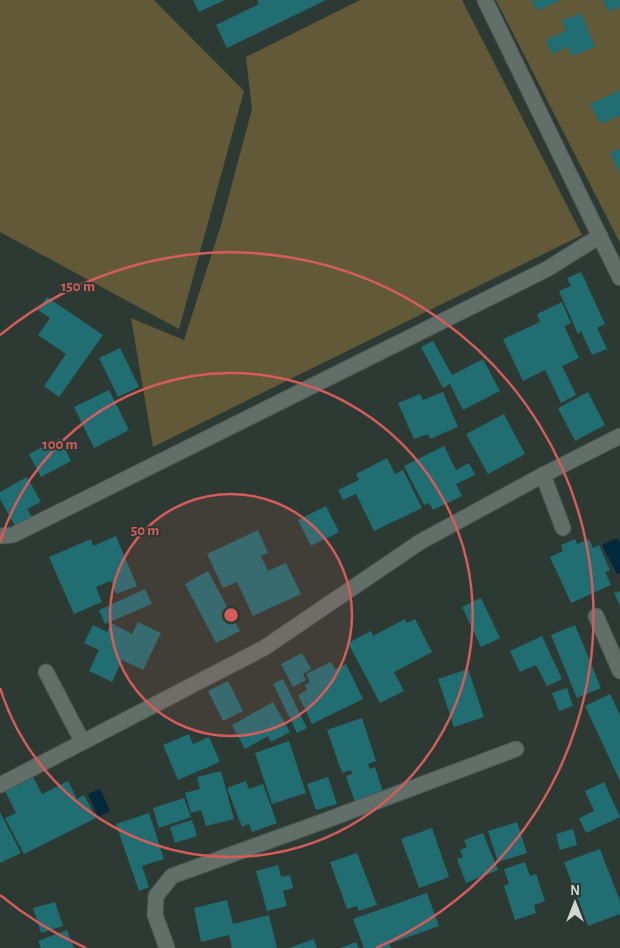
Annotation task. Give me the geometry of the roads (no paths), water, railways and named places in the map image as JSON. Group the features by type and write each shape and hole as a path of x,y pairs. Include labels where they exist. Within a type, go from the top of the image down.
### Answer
{"street":[{"path":"485,0 620,278"},
{"path":"0,536 13,535 547,269 600,236"},
{"path":"0,785 264,648 420,542 542,475 620,436"},
{"path":"542,475 563,528"},
{"path":"596,616 620,670"},
{"path":"46,672 82,741"},
{"path":"167,948 155,915 156,896 172,876 516,749"}],"water":[{"path":"617,538 620,543 620,573 617,574 602,545"},
{"path":"100,789 110,811 98,817 88,794"}]}
